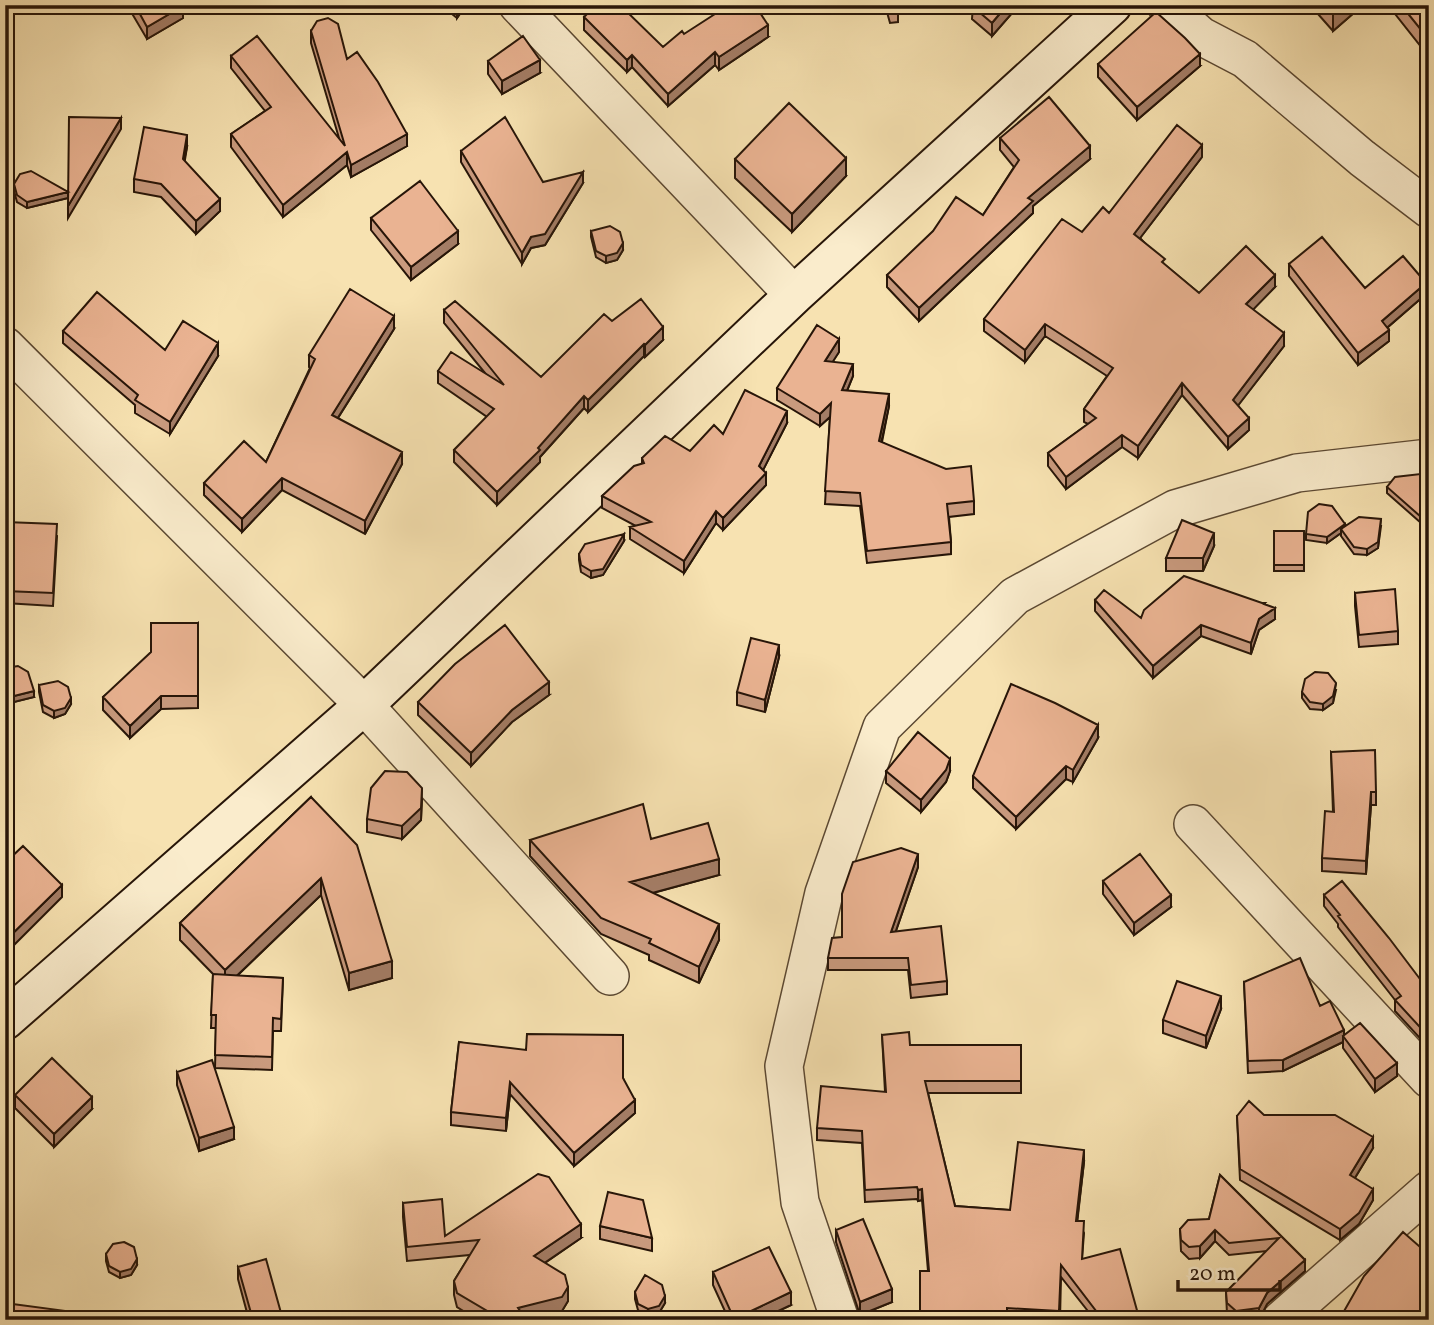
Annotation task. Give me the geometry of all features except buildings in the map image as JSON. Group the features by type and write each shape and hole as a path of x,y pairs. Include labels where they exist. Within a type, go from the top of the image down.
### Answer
{"street":[{"path":"518,5 794,295"},
{"path":"5,1020 364,705 794,295 1112,5"},
{"path":"1166,5 1201,36 1245,59 1362,158 1429,209"},
{"path":"5,346 364,705 610,976"},
{"path":"840,1320 800,1202 785,1066 824,893 882,727 1015,596 1175,509 1297,473 1429,458"},
{"path":"1193,824 1429,1079"},
{"path":"1281,1320 1429,1190"}]}
